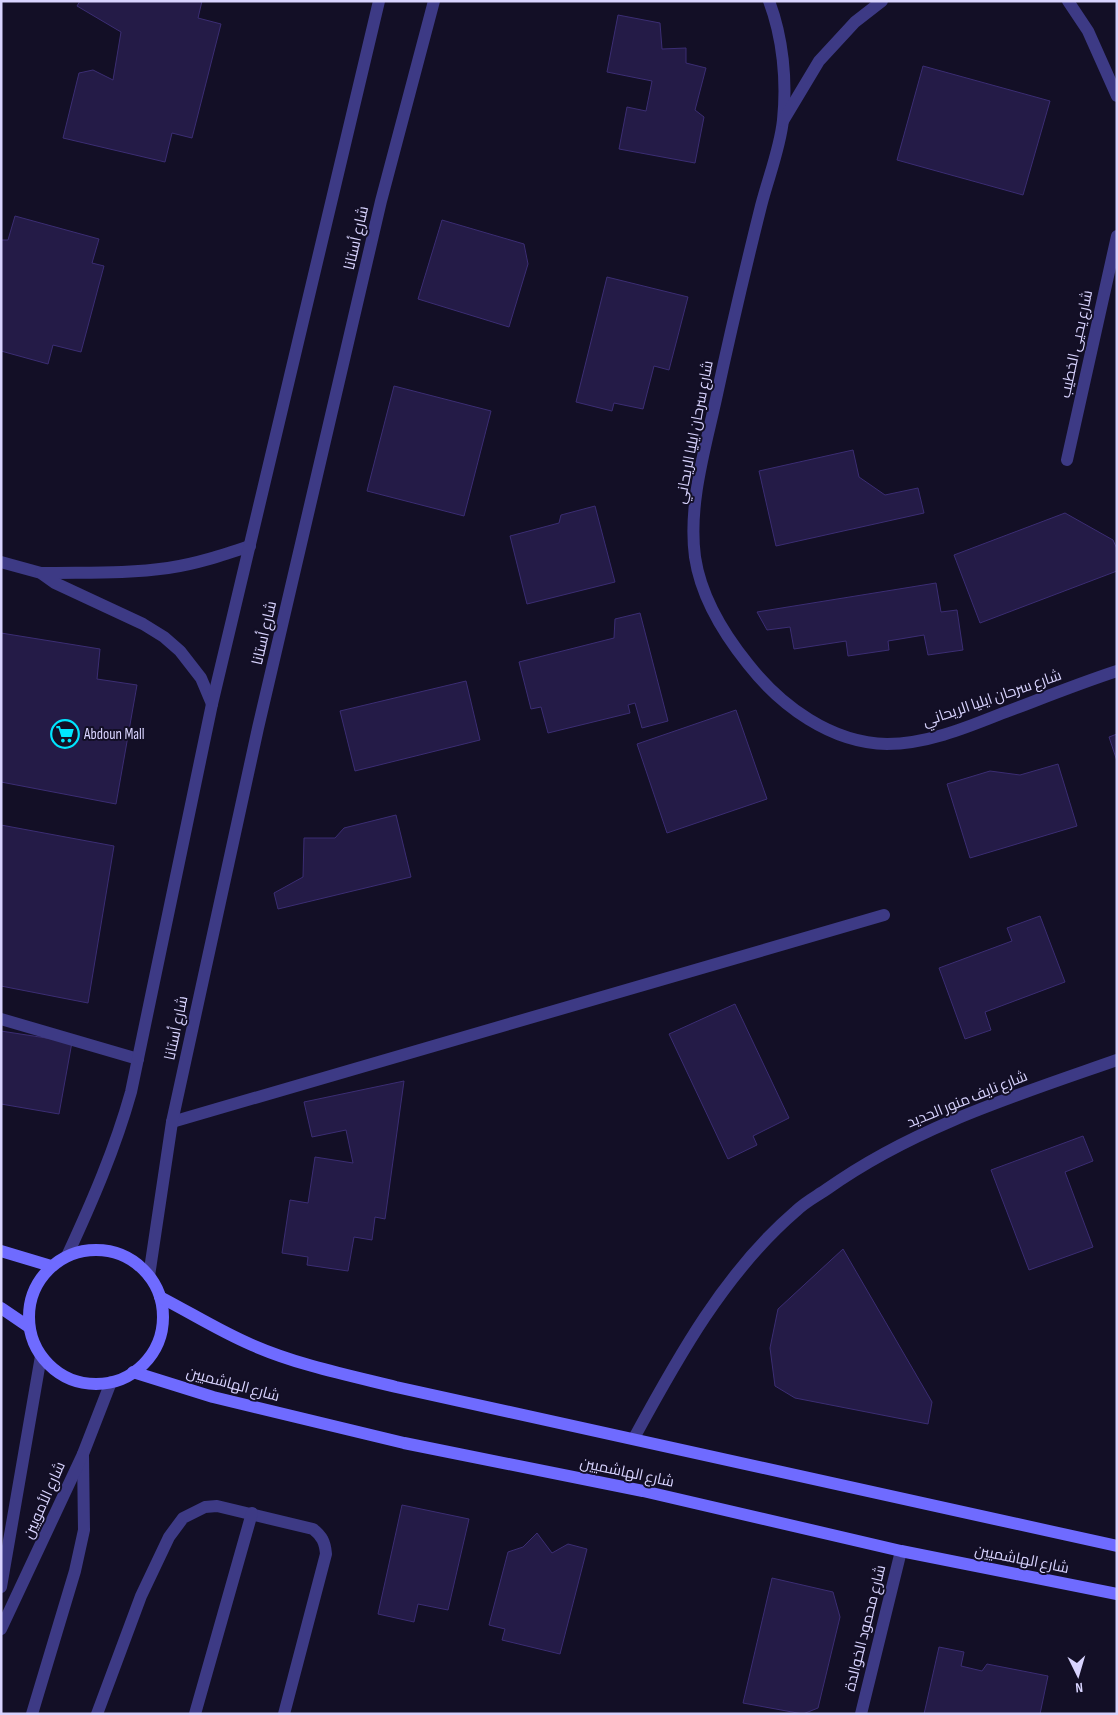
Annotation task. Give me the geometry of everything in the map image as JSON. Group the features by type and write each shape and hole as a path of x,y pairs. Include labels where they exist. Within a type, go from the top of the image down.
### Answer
{"main road":[{"path":"89,1250 112,1251 133,1260 149,1276 160,1297 163,1318 159,1340 148,1358 133,1372 111,1382 92,1383 72,1379 55,1370 41,1356 34,1342 29,1327 28,1310 32,1294 40,1279 51,1266 67,1256 89,1250"},
{"path":"1,1251 51,1266"},
{"path":"160,1297 250,1344 291,1360 396,1387 1117,1546"},
{"path":"1,1308 29,1327"},
{"name":"شارع الهاشميين","path":"133,1372 213,1397 404,1443 643,1491 901,1551 1117,1594"}],"street":[{"name":"شارع أستانا","path":"67,1256 99,1187 118,1137 138,1059 212,704 379,1"},
{"name":"شارع أستانا","path":"149,1276 172,1122 256,738 381,201 434,1"},
{"name":"شارع سرحان ايليا الريحاني","path":"768,1 780,39 783,65 783,121 743,275 697,493 694,525 695,556 702,585 715,617 736,650 760,679 788,705 822,726 856,740 886,744 932,738 1117,671"},
{"name":"شارع سرحان ايليا الريحاني","path":"783,121 819,61 855,22 882,1"},
{"path":"1068,1 1088,31 1117,96"},
{"name":"شارع يحيى الخطيب","path":"1067,460 1117,236"},
{"path":"41,574 169,568 223,555 250,546"},
{"path":"1,562 41,574 55,583 143,624 164,637 180,651 201,678 212,704"},
{"path":"172,1122 884,915"},
{"path":"1,1019 138,1059"},
{"name":"شارع نايف منور الحديد","path":"634,1438 690,1339 722,1293 756,1252 796,1210 854,1169 928,1130 1117,1060"},
{"name":"شارع الأمويين","path":"1,1587 41,1356"},
{"name":"شارع الأمويين","path":"1,1629 83,1454 111,1382"},
{"path":"32,1714 75,1571 84,1530 83,1454"},
{"path":"97,1714 141,1596 175,1527 188,1515 205,1507 228,1507 313,1529 320,1535 325,1544 326,1554 284,1714"},
{"path":"195,1714 252,1513"},
{"name":"شارع محمود الخوالدة","path":"861,1714 901,1551"}],"building":[{"path":"80,1 202,1 198,18 221,24 192,138 172,133 165,162 63,138 79,73 93,70 113,80 121,32 77,6"},
{"path":"618,15 660,23 662,49 686,48 686,63 706,68 695,110 704,117 695,163 619,149 627,107 646,111 652,81 607,72"},
{"path":"923,66 1050,101 1023,195 897,160"},
{"path":"15,216 99,239 92,263 104,266 81,352 53,345 48,364 1,351 1,240 8,240"},
{"path":"442,220 524,244 528,264 509,327 418,299"},
{"path":"607,277 688,297 669,370 654,366 643,409 614,403 612,411 576,402"},
{"path":"394,386 491,411 464,516 367,491"},
{"path":"853,450 859,477 885,495 918,488 924,513 776,546 759,471"},
{"path":"595,506 615,582 527,604 510,536 559,523 561,515"},
{"path":"1065,513 1113,540 1117,549 1117,571 980,623 954,555"},
{"path":"936,583 941,612 957,610 963,650 928,655 924,635 888,641 889,650 848,656 846,641 794,649 790,627 767,630 757,612"},
{"path":"640,613 668,721 642,728 635,703 628,705 630,713 548,733 541,707 531,709 519,662 614,638 615,619"},
{"name":"Abdoun Mall","path":"1,633 100,649 97,679 137,685 116,804 1,782"},
{"path":"466,681 480,740 355,771 340,711"},
{"path":"736,710 767,799 667,833 637,744"},
{"path":"1117,734 1117,761 1109,737"},
{"path":"1058,764 1077,826 970,858 947,784 990,771 1020,775"},
{"path":"396,815 411,877 278,909 274,893 303,877 304,838 335,838 344,828"},
{"path":"1,825 114,846 88,1003 1,986"},
{"path":"1040,916 1065,982 985,1012 991,1030 965,1039 939,968 1012,941 1007,928"},
{"path":"735,1004 789,1118 753,1136 757,1145 728,1159 669,1034"},
{"path":"1,1031 72,1042 59,1114 1,1104"},
{"path":"404,1081 385,1219 375,1217 372,1240 354,1237 348,1271 307,1265 308,1257 282,1253 290,1200 308,1203 315,1157 353,1163 346,1130 312,1137 304,1102"},
{"path":"1083,1136 1093,1161 1065,1172 1093,1247 1029,1270 991,1170"},
{"path":"843,1249 932,1402 928,1424 795,1398 775,1386 770,1348 778,1309"},
{"path":"402,1505 469,1519 448,1610 418,1604 414,1622 378,1614"},
{"path":"537,1533 552,1553 568,1544 587,1549 560,1654 502,1640 505,1629 489,1625 508,1552 523,1547"},
{"path":"772,1578 833,1592 840,1617 818,1708 803,1714 743,1703"},
{"path":"939,1647 964,1652 961,1666 982,1671 987,1664 1048,1676 1040,1714 924,1714"}],"place":[{"name":"Abdoun Mall","path":"65,734"}]}
